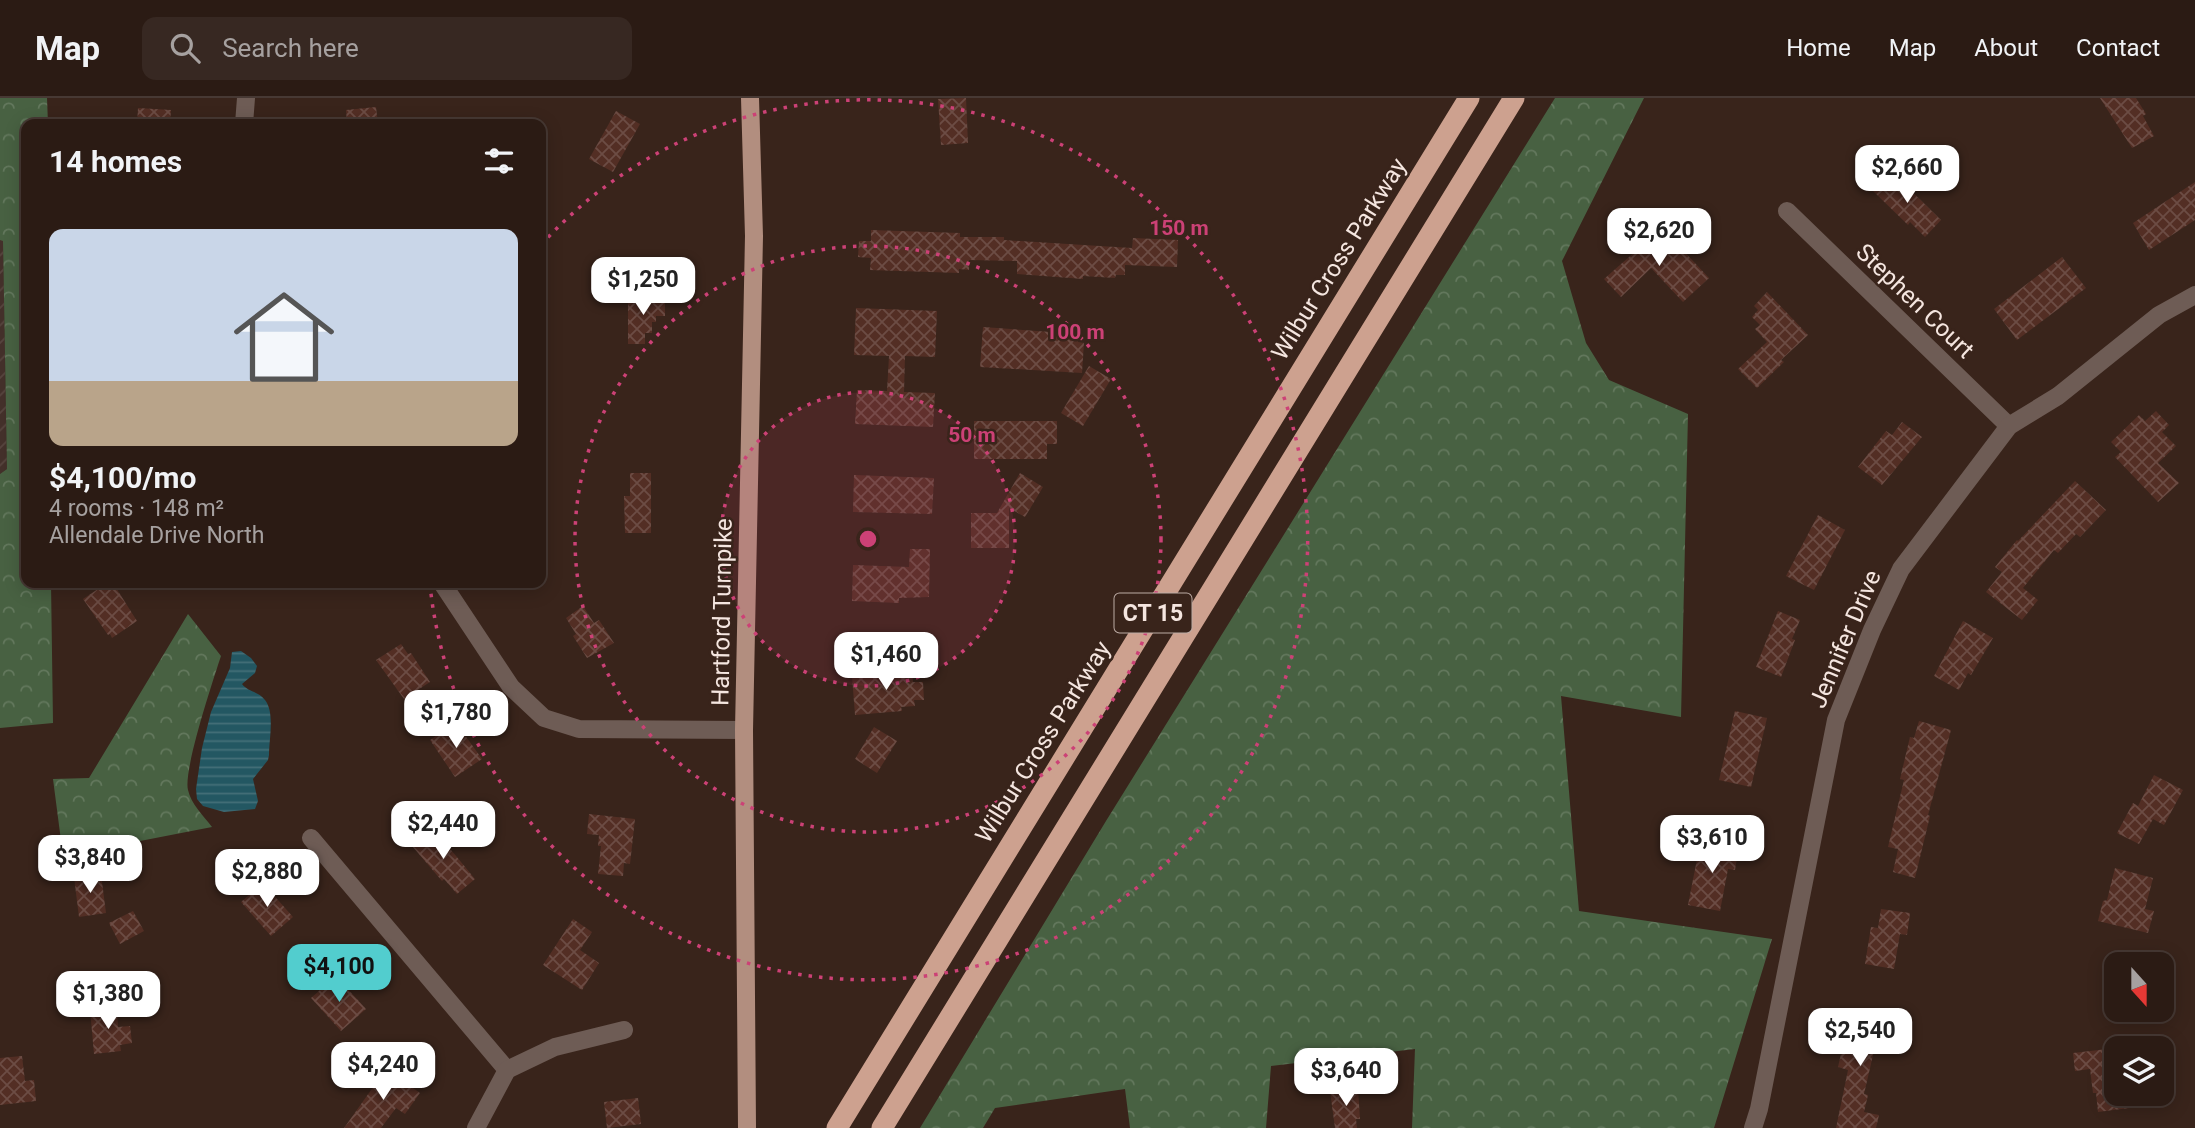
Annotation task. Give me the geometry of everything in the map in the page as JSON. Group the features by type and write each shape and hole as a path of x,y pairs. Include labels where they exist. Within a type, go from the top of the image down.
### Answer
{"highway":[{"name":"Wilbur Cross Parkway","path":"837,1128 1469,98"},
{"name":"CT 15","path":"882,1128 1514,98"}],"main road":[{"name":"Hartford Turnpike","path":"747,1128 744,730 754,236 750,98"}],"street":[{"path":"244,119 246,98"},
{"name":"Stephen Court","path":"1787,211 2009,426"},
{"name":"Jennifer Drive","path":"1754,1128 1836,720 1872,631 1901,569 2009,426 2058,396 2160,315 2195,295"},
{"path":"445,588 511,687 544,718 579,729 744,730"},
{"path":"311,838 507,1070"},
{"path":"476,1128 507,1070 555,1046 624,1030"}],"shaded area":[{"path":"0,240 3,240 7,469 0,474"}],"green space":[{"path":"0,98 47,98 48,119 21,119 21,588 51,588 53,723 0,728 0,474 7,469 3,241 0,240"},
{"path":"1555,98 1644,98 1562,261 1586,343 1609,380 1688,414 1681,717 1561,696 1579,911 1772,939 1714,1128 1412,1128 1415,1049 1271,1066 1266,1128 1130,1128 1125,1089 995,1108 983,1128 920,1128 1106,821"},
{"path":"188,614 221,656 200,725 188,780 192,800 212,827 63,856 53,779 89,778"}],"water":[{"path":"241,651 257,666 255,673 242,684 265,700 270,712 269,755 253,779 258,801 255,809 224,812 203,806 197,799 196,789 211,712 230,668 232,652"}],"building":[{"path":"966,98 968,143 941,145 938,99"},
{"path":"2100,98 2136,98 2146,114 2143,116 2154,136 2132,148"},
{"path":"376,107 377,119 347,119 346,110"},
{"path":"138,108 171,110 170,119 137,119"},
{"path":"616,111 640,124 613,172 589,159"},
{"path":"1892,172 1941,220 1925,237 1910,222 1908,225 1873,191"},
{"path":"2195,182 2195,220 2149,250 2133,223"},
{"path":"1662,228 1709,278 1683,302 1651,268 1621,297 1604,279"},
{"path":"871,230 960,233 960,237 1004,237 1004,240 1132,248 1133,238 1178,240 1177,267 1125,265 1125,275 1116,275 1115,278 1083,276 1083,279 1017,274 1017,261 969,260 969,270 959,269 959,273 870,270 871,258 858,257 859,241 871,241"},
{"path":"2062,257 2086,288 2017,340 1994,309"},
{"path":"1767,292 1808,335 1781,360 1784,362 1757,388 1738,369 1767,342 1755,329 1760,325 1752,317 1758,310 1754,306"},
{"path":"628,297 665,297 665,316 656,316 656,322 652,322 652,333 645,333 645,344 628,344"},
{"path":"856,308 937,311 935,357 905,356 904,392 935,393 933,427 855,424 857,390 887,391 889,356 854,355"},
{"path":"983,327 1079,334 1078,342 1084,343 1082,373 980,367"},
{"path":"1089,366 1111,379 1083,426 1061,413"},
{"path":"2156,411 2169,425 2162,432 2176,446 2158,463 2179,483 2158,502 2115,457 2121,452 2111,442 2139,415 2145,421"},
{"path":"974,421 1057,421 1057,444 1047,444 1047,459 974,459"},
{"path":"1902,422 1922,437 1882,485 1858,467 1886,431 1892,435"},
{"path":"630,473 651,473 651,533 625,533 624,496 630,496"},
{"path":"1020,473 1043,487 1025,517 1009,508 1009,548 971,548 971,513 997,513"},
{"path":"854,475 934,478 932,514 853,512"},
{"path":"2075,481 2106,510 2080,537 2076,534 2058,553 2054,550 2023,588 2038,600 2022,620 1986,592 2002,572 1995,567 2017,540"},
{"path":"1818,515 1845,530 1814,590 1786,576"},
{"path":"910,549 930,549 929,597 899,598 899,603 852,601 853,565 909,567"},
{"path":"100,588 116,588 137,621 112,638 83,599"},
{"path":"583,606 594,623 599,620 614,643 587,658 573,636 576,634 566,618"},
{"path":"1778,611 1800,620 1781,677 1756,667"},
{"path":"1963,621 1993,638 1959,690 1934,676"},
{"path":"401,644 408,654 411,653 430,682 404,699 376,660"},
{"path":"912,671 913,682 923,682 924,700 914,700 915,706 901,707 902,711 855,715 852,676"},
{"path":"1735,711 1767,718 1751,787 1719,780"},
{"path":"1919,721 1951,730 1928,815 1930,816 1915,878 1893,872 1898,849 1888,847 1904,780 1900,779 1910,737 1914,738"},
{"path":"457,724 482,759 455,777 430,740"},
{"path":"874,727 897,741 877,773 855,759"},
{"path":"2154,775 2183,790 2164,825 2153,819 2139,844 2117,833 2133,803 2138,806"},
{"path":"589,814 635,819 630,864 624,863 623,876 598,874 601,846 598,846 599,835 587,834"},
{"path":"433,828 475,879 457,894 412,846"},
{"path":"1706,840 1739,846 1735,870 1728,869 1720,911 1688,905 1698,854 1703,855"},
{"path":"2115,868 2153,878 2145,909 2154,911 2148,933 2098,921 2103,901 2107,900"},
{"path":"101,874 106,913 79,917 74,877"},
{"path":"263,883 293,917 271,936 241,902"},
{"path":"1881,909 1910,913 1907,935 1900,934 1894,969 1865,964 1871,927 1878,928"},
{"path":"133,911 144,931 120,944 109,923"},
{"path":"573,919 592,932 580,950 599,963 582,990 543,965"},
{"path":"336,976 366,1009 341,1031 311,998"},
{"path":"117,1007 118,1027 130,1026 132,1043 120,1045 121,1051 94,1054 90,1009"},
{"path":"1851,1010 1886,1018 1882,1035 1891,1038 1888,1054 1874,1051 1864,1094 1868,1095 1864,1112 1879,1115 1876,1128 1836,1128 1848,1070 1838,1067"},
{"path":"2104,1049 2104,1106 2145,1106 2098,1112 2090,1069 2075,1071 2073,1053"},
{"path":"22,1056 25,1081 34,1080 36,1101 0,1105 0,1058"},
{"path":"386,1069 420,1093 405,1114 396,1108 381,1128 344,1128"},
{"path":"1358,1089 1360,1119 1356,1119 1357,1128 1335,1128 1330,1091"},
{"path":"638,1098 641,1124 607,1128 604,1102"}]}
